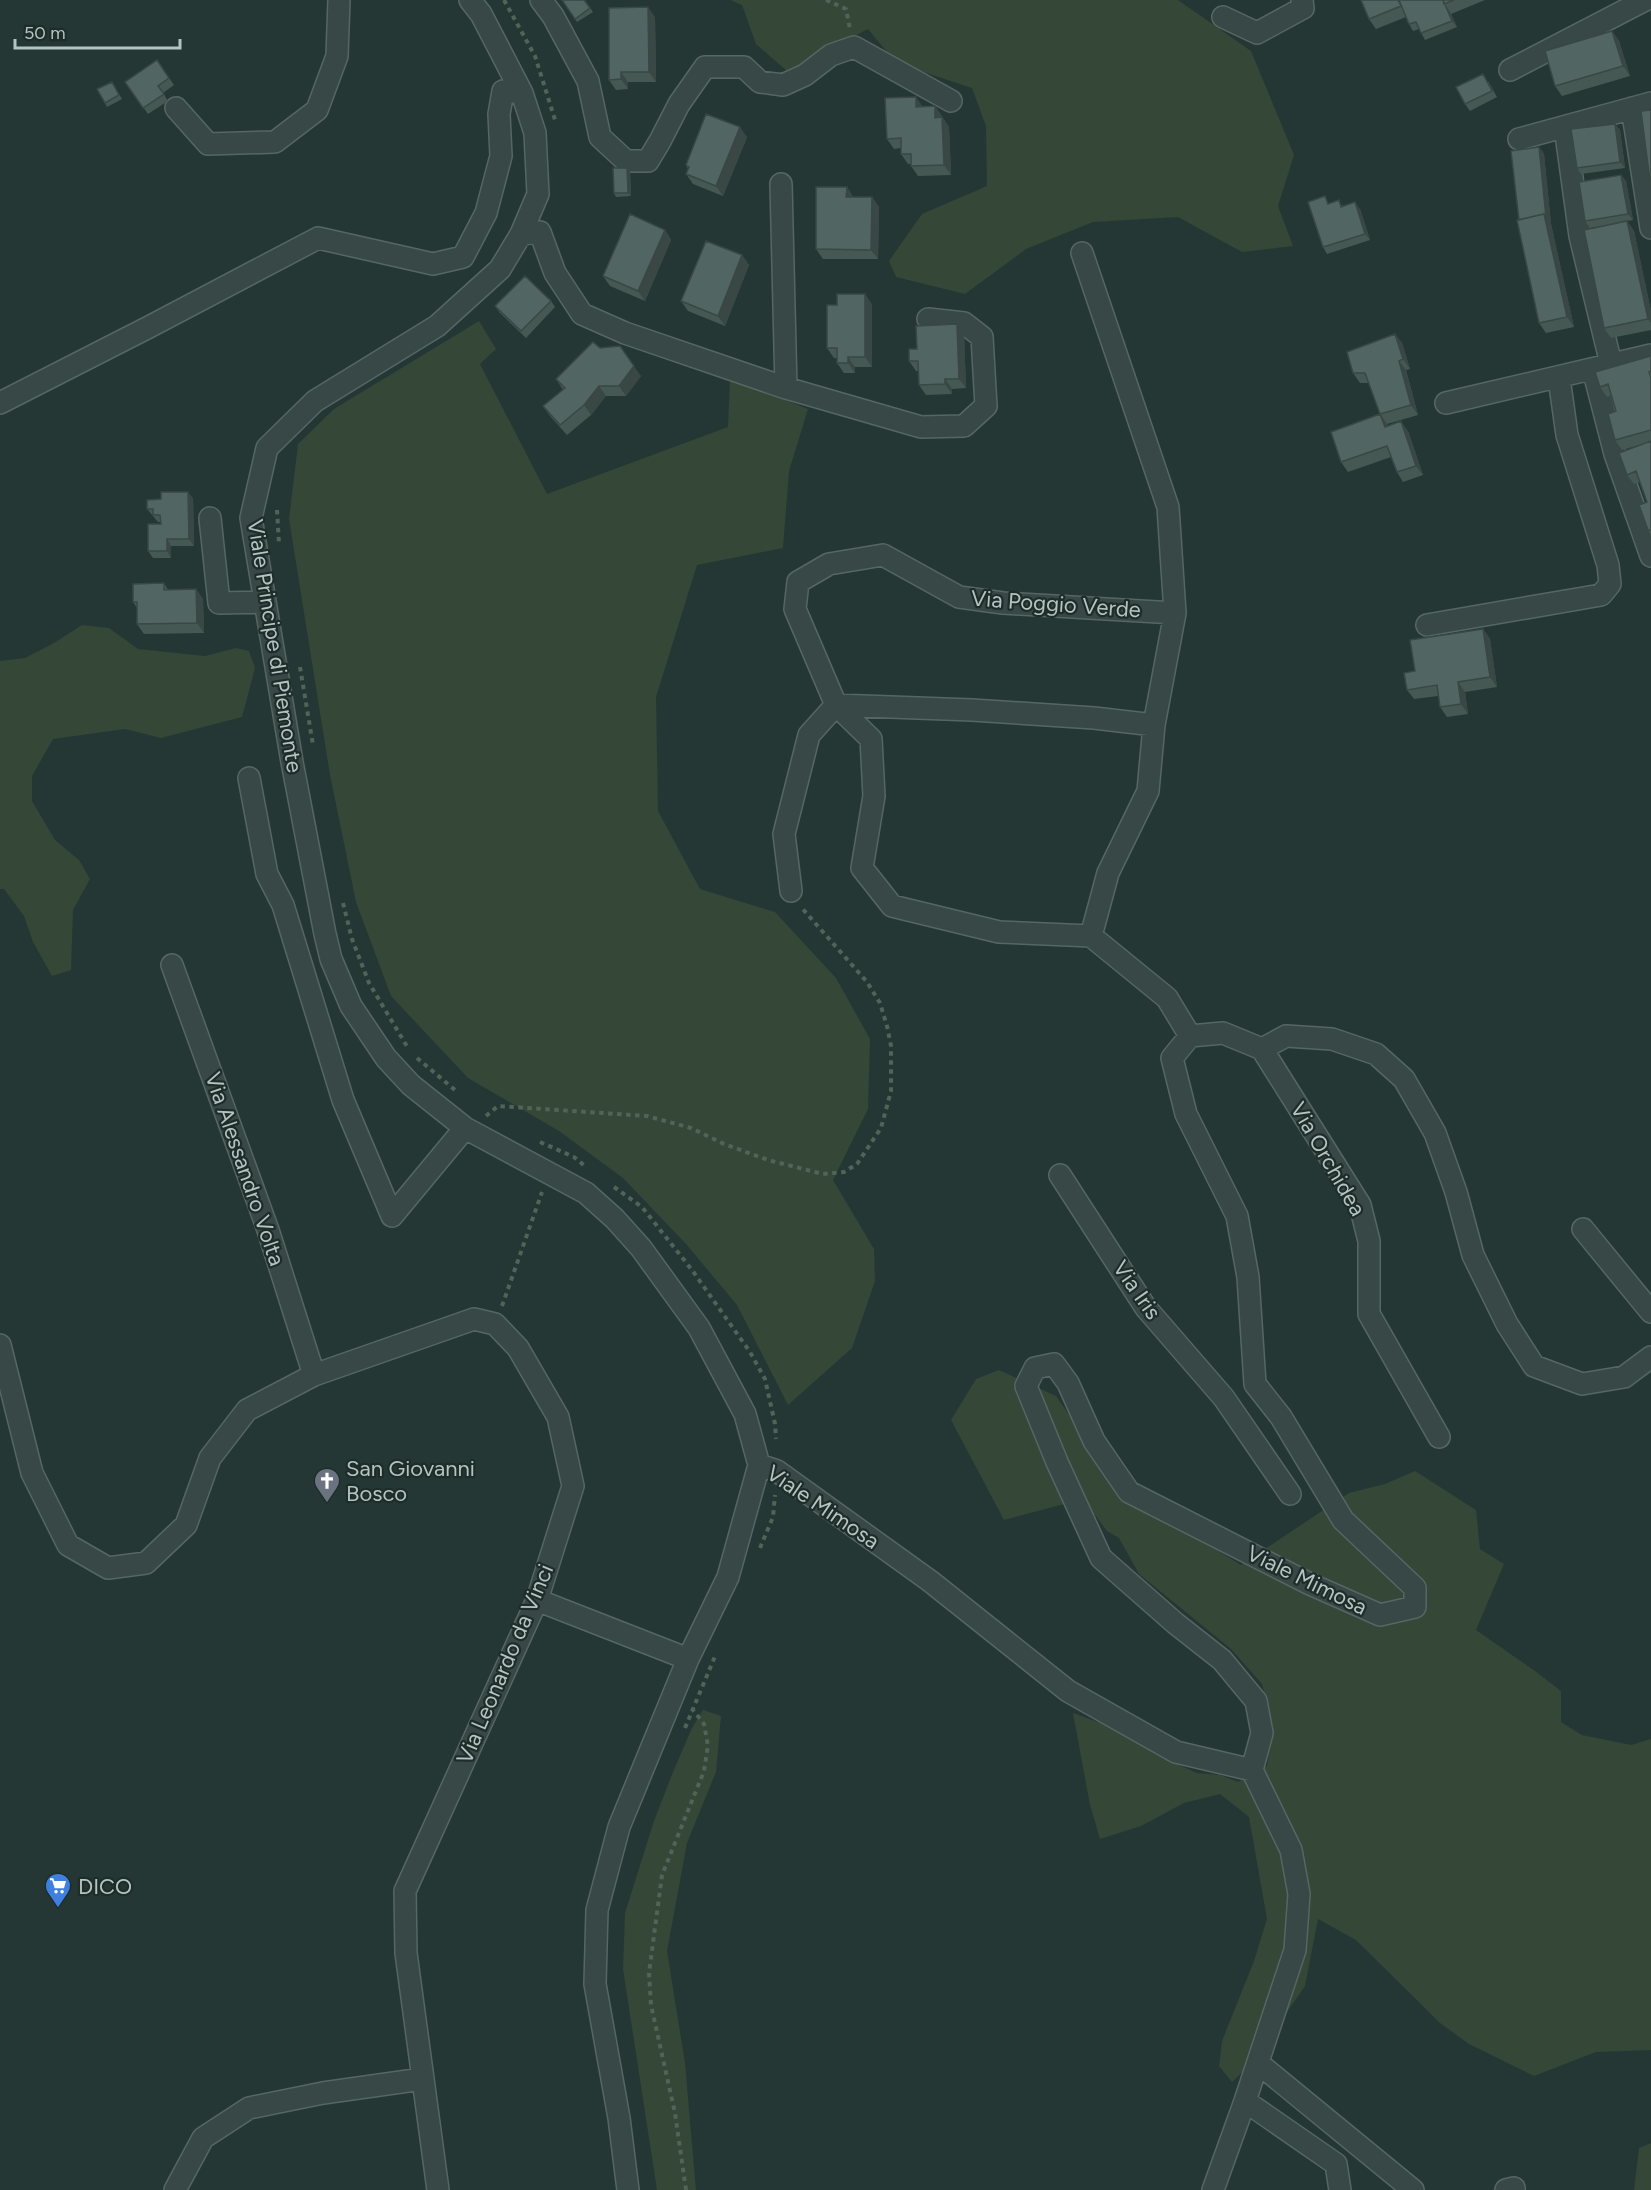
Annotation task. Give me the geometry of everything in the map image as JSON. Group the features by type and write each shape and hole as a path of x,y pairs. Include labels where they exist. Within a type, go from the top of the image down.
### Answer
{"street":[{"path":"176,108 208,144 275,142 317,110 337,56 339,0"},
{"name":"Viale Principe di Piemonte","path":"470,0 481,14 522,93 535,133 538,195 521,234 500,269 437,326 315,401 267,448 250,518 292,762 325,934 341,984 365,1029 386,1058 411,1085 465,1128 586,1193 629,1233 699,1328 745,1414 768,1468"},
{"path":"541,0 554,16 588,81 600,137 626,161 648,161 679,104 705,67 744,66 760,82 783,86 805,75 831,55 854,47 951,101"},
{"path":"1223,17 1257,33 1303,8 1302,0"},
{"path":"1510,70 1645,0"},
{"path":"0,403 318,238 433,264 463,257 486,213 501,156 499,114 503,91 522,93"},
{"path":"1519,139 1641,105 1651,228"},
{"path":"1565,127 1615,454 1651,556"},
{"path":"781,184 786,388"},
{"path":"521,234 540,232 555,273 582,314 625,333 786,388 921,427 964,426 986,406 982,337 964,323 928,319"},
{"name":"Via Poggio Verde","path":"1082,253 1168,507 1175,613 1154,725 1148,791 1108,873 1091,936 999,932 892,906 862,868 873,796 871,739 836,705 795,609 798,582 829,564 883,555 959,597 1003,603 1175,613"},
{"path":"1446,403 1651,355"},
{"path":"1426,625 1601,595 1610,584 1608,565 1567,435 1559,378"},
{"path":"210,518 219,603 265,602"},
{"path":"791,891 784,834 809,735 836,705 983,710 1095,717 1154,725"},
{"path":"249,778 267,874 283,905 343,1100 392,1216 465,1128"},
{"path":"1091,936 1167,998 1190,1036"},
{"name":"Via Alessandro Volta","path":"172,965 268,1230 314,1375"},
{"path":"1224,1398 1255,1384 1248,1277 1237,1216 1186,1114 1172,1058 1190,1036 1223,1033 1262,1049 1286,1036 1332,1039 1376,1054 1404,1079 1435,1133 1456,1192 1473,1255 1507,1324 1534,1366 1582,1384 1624,1377 1651,1357"},
{"name":"Via Orchidea","path":"1262,1049 1360,1205 1369,1241 1369,1314 1439,1437"},
{"name":"Via Iris","path":"1060,1175 1146,1308 1224,1398 1290,1494"},
{"path":"1583,1229 1651,1312"},
{"path":"0,1345 32,1473 68,1545 108,1568 146,1563 186,1525 210,1458 247,1410 314,1375 474,1319 495,1324"},
{"name":"Via Leonardo da Vinci","path":"438,2190 406,1953 405,1891 537,1600 573,1486 558,1417 518,1348 495,1324"},
{"name":"Viale Mimosa","path":"768,1468 930,1581 1068,1691 1176,1752 1252,1770 1262,1733 1256,1701 1222,1660 1175,1623 1101,1558 1026,1386 1035,1368 1054,1364 1068,1383 1094,1441 1129,1492 1310,1584 1380,1615 1414,1607 1415,1588 1343,1520 1281,1417 1255,1384"},
{"path":"628,2190 619,2118 595,1984 597,1910 619,1827 688,1659 728,1577 768,1468"},
{"path":"537,1600 688,1659"},
{"path":"1213,2190 1258,2063 1294,1950 1299,1894 1291,1850 1252,1770"},
{"path":"1258,2063 1413,2190"},
{"path":"175,2190 203,2138 249,2108 322,2093 422,2079"},
{"path":"1245,2101 1336,2164 1340,2190"}],"path":[{"path":"504,0 535,56 555,117 556,128"},
{"path":"826,0 846,9 854,47"},
{"path":"276,504 280,548"},
{"path":"300,663 315,755"},
{"path":"486,1116 498,1106 647,1116 692,1128 724,1144 797,1169 823,1174 844,1172 857,1164 880,1128 891,1091 891,1046 887,1026 880,1003 867,982 814,923 791,891"},
{"path":"341,896 352,939 369,983 410,1051 460,1094"},
{"path":"477,1109 495,1121"},
{"path":"533,1138 574,1157 591,1170"},
{"path":"495,1324 549,1173"},
{"path":"608,1182 642,1207 692,1270 750,1352 765,1379 775,1424 768,1468 773,1517 759,1550"},
{"path":"684,1731 719,1647"},
{"path":"686,2190 675,2112 651,2005 649,1973 662,1875 704,1771 708,1746 704,1724 693,1710"}],"green space":[{"path":"730,0 1178,0 1251,51 1294,155 1278,206 1293,246 1242,252 1178,217 1093,222 1026,249 965,294 896,277 889,261 922,214 987,186 986,126 972,88 896,63 868,29 787,71 756,44 742,5"},
{"path":"479,321 496,349 480,364 547,494 728,427 730,379 808,409 789,471 783,548 697,565 656,697 658,811 700,889 775,912 836,978 870,1039 868,1109 833,1180 874,1249 875,1281 852,1348 788,1405 737,1305 686,1244 623,1178 559,1131 468,1078 391,996 356,902 330,775 289,519 298,444 334,409"},
{"path":"82,625 109,628 138,649 205,656 236,648 249,651 255,668 242,717 161,738 125,729 53,739 32,776 32,801 55,840 79,860 90,879 73,910 71,970 52,976 33,942 24,916 4,889 0,889 0,661 25,658"},
{"path":"999,1370 1056,1396 1077,1426 1117,1495 1241,1565 1349,1493 1385,1484 1415,1471 1476,1510 1480,1549 1504,1564 1476,1630 1561,1691 1561,1722 1582,1735 1631,1745 1651,1739 1651,2050 1596,2052 1534,2076 1469,2044 1440,2023 1356,1940 1318,1919 1305,1986 1285,2015 1261,2031 1248,2067 1232,2082 1219,2066 1222,2041 1254,1961 1267,1919 1249,1817 1220,1794 1184,1803 1141,1826 1100,1839 1090,1805 1073,1713 1109,1726 1157,1755 1197,1773 1220,1775 1238,1782 1267,1766 1273,1727 1262,1684 1231,1649 1139,1574 1119,1538 1107,1531 1083,1499 1004,1520 951,1420 976,1379"},
{"path":"703,1710 721,1716 716,1772 687,1843 667,1951 685,2063 696,2190 657,2190 623,1969 625,1913 654,1821 692,1728"},
{"path":"1651,2143 1651,2190 1634,2190 1639,2148"}],"building":[{"path":"562,0 584,0 590,8 575,19"},
{"path":"1361,0 1398,0 1401,6 1369,19"},
{"path":"1399,0 1443,0 1452,21 1421,33 1416,22 1409,24"},
{"path":"648,7 649,72 621,72 621,79 609,80 609,8"},
{"path":"1612,31 1623,66 1555,86 1545,51"},
{"path":"157,60 169,78 158,86 164,94 143,108 125,82"},
{"path":"1483,74 1492,91 1465,104 1456,87"},
{"path":"112,82 119,95 105,103 97,89"},
{"path":"916,97 916,107 935,106 935,118 942,117 944,165 911,166 911,154 901,154 901,138 887,139 885,98"},
{"path":"1651,110 1651,189 1641,111"},
{"path":"706,114 740,127 716,186 686,174 689,167 686,165"},
{"path":"1615,124 1620,162 1577,168 1571,129"},
{"path":"1539,147 1546,217 1544,214 1519,220 1511,151"},
{"path":"613,168 627,168 628,193 614,193"},
{"path":"1621,175 1628,214 1585,221 1579,182"},
{"path":"816,187 847,187 846,197 872,197 871,250 816,249"},
{"path":"1325,196 1328,204 1339,200 1341,207 1355,202 1365,234 1323,247 1308,202"},
{"path":"630,214 665,230 638,291 603,276"},
{"path":"1544,214 1567,317 1539,323 1517,220"},
{"path":"1627,221 1648,319 1604,328 1584,230"},
{"path":"706,241 742,255 718,316 681,301"},
{"path":"525,276 551,301 521,331 495,306"},
{"path":"837,294 865,294 865,357 848,357 848,363 837,363 837,348 827,348 827,305 837,305"},
{"path":"957,324 959,379 945,379 945,384 919,385 918,361 909,361 909,349 917,349 916,326"},
{"path":"1395,334 1403,359 1399,361 1411,405 1380,414 1365,373 1353,373 1347,352"},
{"path":"593,342 600,348 620,346 634,366 619,386 599,386 584,405 560,425 543,406 565,388 556,379"},
{"path":"1651,356 1651,371 1649,372 1651,430 1615,440 1608,414 1616,411 1608,384 1600,387 1595,372"},
{"path":"1380,414 1385,427 1401,421 1416,466 1397,472 1387,446 1341,462 1331,432"},
{"path":"1651,441 1651,530 1648,530 1639,505 1647,502 1636,471 1627,475 1619,453"},
{"path":"161,492 188,492 189,539 167,539 167,551 148,551 148,524 161,524 160,515 153,515 153,509 147,509 147,500 161,499"},
{"path":"164,583 164,590 196,589 197,623 137,624 137,602 133,602 133,584"},
{"path":"1483,629 1490,677 1458,682 1461,704 1440,707 1437,685 1407,690 1404,673 1415,671 1410,640"}],"place":[{"name":"San Giovanni Bosco","path":"327,1504"},
{"name":"DICO","path":"58,1909"}]}
